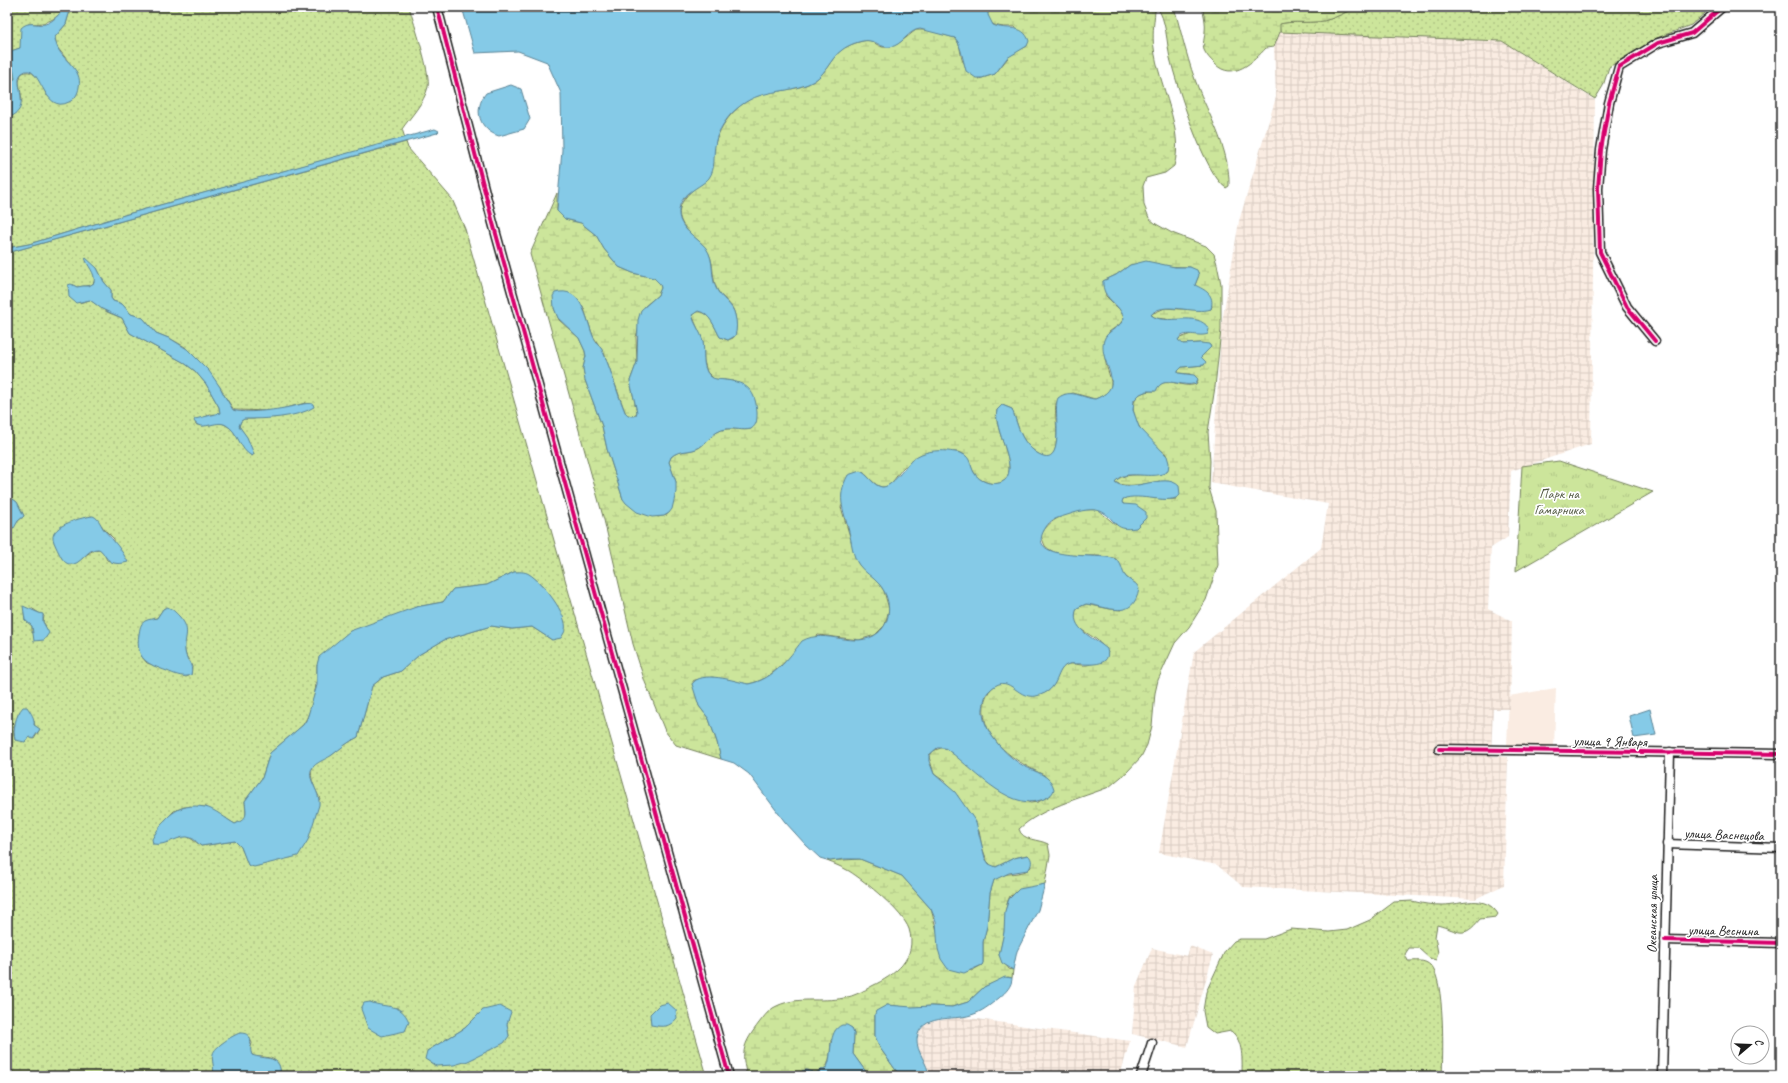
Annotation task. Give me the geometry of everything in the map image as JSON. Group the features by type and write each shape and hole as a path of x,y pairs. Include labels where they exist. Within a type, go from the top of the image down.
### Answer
{"street":[{"path":"437,7 495,231 729,1076"},
{"path":"1655,341 1627,307 1600,252 1598,188 1601,150 1609,103 1619,67 1658,44 1692,33 1722,7"},
{"name":"улица 9 Января","path":"1439,749 1781,754"},
{"name":"Океанская улица","path":"1662,1076 1664,940 1670,752"},
{"name":"улица Васнецова","path":"1667,844 1781,848"},
{"name":"улица Веснина","path":"1664,940 1781,943"},
{"path":"1141,1076 1152,1043"}],"shaded area":[{"path":"1280,32 1502,41 1595,100 1591,444 1511,471 1508,537 1491,548 1488,609 1512,621 1510,709 1493,709 1491,756 1508,757 1504,885 1475,899 1243,887 1217,865 1159,853 1194,652 1321,548 1328,504 1211,483 1222,322 1239,221 1276,97 1274,47"},
{"path":"1556,688 1554,747 1507,746 1509,696"},
{"path":"1190,946 1213,955 1187,1047 1132,1034 1136,986 1152,948 1187,956"},
{"path":"963,1017 1130,1041 1120,1076 929,1076 917,1044 919,1031 928,1022"}],"green space":[{"path":"7,7 64,7 57,16 49,21 44,23 28,24 20,48 11,51 8,55 13,67 15,79 11,80 7,78"},
{"path":"71,7 409,7 425,60 428,87 420,104 402,129 405,138 131,213 29,244 7,248 7,118 12,116 22,100 19,82 21,74 30,72 34,74 47,96 78,74 57,47 55,37 66,24"},
{"path":"988,7 1174,7 1195,80 1219,137 1227,161 1229,186 1226,188 1218,179 1200,148 1185,107 1170,58 1166,32 1160,12 1157,8 1155,11 1153,39 1154,48 1160,77 1174,122 1176,152 1174,166 1165,173 1146,178 1143,186 1144,205 1149,218 1156,224 1172,233 1206,246 1214,254 1217,264 1221,284 1221,330 1215,387 1208,432 1210,461 1209,488 1216,511 1218,565 1206,600 1189,627 1175,643 1158,680 1155,693 1152,726 1147,745 1141,757 1127,772 1109,787 1050,809 1038,815 1019,829 1027,838 1048,844 1050,855 1045,884 1010,896 1008,900 1004,935 999,955 1009,969 1013,970 1012,978 1008,977 984,987 968,1002 952,1007 931,1006 912,1008 887,1005 875,1014 875,1036 880,1048 900,1076 869,1076 853,1054 854,1034 851,1027 831,1040 830,1056 827,1066 820,1073 805,1070 801,1072 800,1076 747,1076 744,1054 747,1042 765,1015 773,1008 781,1004 799,1000 835,999 855,995 889,977 902,964 910,949 911,939 909,929 892,906 856,876 827,861 860,859 902,876 931,909 937,931 971,971 982,965 983,942 987,926 990,893 994,880 1003,875 1023,872 1031,867 1027,855 1014,858 996,867 993,867 987,861 982,847 979,831 944,781 934,774 929,757 933,751 943,747 1030,803 1038,802 1051,795 1044,775 1033,770 1012,756 994,739 984,717 984,704 987,695 997,684 1008,684 1023,692 1036,695 1049,691 1060,671 1066,665 1087,665 1105,660 1108,652 1098,641 1077,625 1075,615 1077,608 1086,604 1121,610 1138,591 1137,586 1126,577 1116,559 1098,556 1061,554 1052,551 1045,546 1041,536 1050,523 1057,518 1082,510 1098,510 1116,525 1124,504 1122,503 1122,500 1127,497 1140,496 1176,499 1160,481 1130,485 1115,482 1119,478 1125,476 1161,474 1167,472 1166,454 1142,432 1134,414 1134,402 1141,394 1155,391 1159,385 1164,383 1169,382 1184,385 1196,384 1198,380 1190,374 1178,373 1178,371 1182,367 1204,365 1205,361 1201,357 1211,346 1201,343 1181,344 1178,340 1180,338 1191,334 1166,319 1155,318 1151,314 1165,308 1211,309 1212,306 1195,285 1198,272 1190,267 1130,265 1116,275 1103,281 1106,296 1120,310 1124,318 1120,324 1109,332 1105,357 1111,381 1109,391 1095,399 1073,393 1060,397 1056,404 1057,439 1052,455 1046,457 1037,453 1027,444 1023,439 1012,409 1002,405 997,410 997,418 1008,457 1009,474 1002,482 994,484 981,480 975,474 966,456 959,452 945,454 904,467 886,487 877,485 863,472 841,507 858,563 884,591 889,609 885,625 875,635 859,640 818,635 775,671 754,683 748,684 712,677 693,681 699,706 709,719 721,759 676,745 665,731 645,682 633,644 604,520 530,254 557,193 557,211 565,219 581,223 596,235 604,249 619,267 633,273 654,278 660,284 661,288 658,295 645,306 636,337 637,362 630,381 637,412 634,416 628,415 625,412 604,353 593,336 584,309 580,302 554,308 559,320 579,338 585,351 586,356 583,368 585,380 602,426 607,449 623,499 658,517 667,515 676,482 669,462 671,457 678,453 700,447 714,434 722,430 751,429 734,381 714,379 707,372 704,361 703,341 692,315 696,312 705,314 711,320 720,337 728,340 733,338 736,332 735,315 731,306 719,293 716,287 709,254 702,244 683,224 680,216 682,202 693,190 707,180 713,149 725,122 740,106 757,95 796,88 814,81 822,74 840,51 846,47 858,42 869,40 879,46 888,47 901,42 916,30 928,30 955,38 959,46 963,62 979,79 995,74 1011,54 1027,46 1015,27 1004,27 991,23 988,14"},
{"path":"1202,7 1355,7 1325,21 1280,24 1280,32 1274,47 1266,48 1256,59 1243,68 1229,71 1222,69 1215,64 1207,56 1204,50 1205,25"},
{"path":"1355,7 1712,7 1691,25 1657,38 1609,67 1603,86 1595,99 1502,41 1280,32 1279,24 1325,21"},
{"path":"406,142 408,148 452,199 465,229 707,1076 280,1076 280,1070 277,1062 268,1058 253,1056 250,1051 252,1043 249,1037 240,1033 220,1045 212,1057 214,1066 213,1076 7,1076 7,511 11,515 10,522 18,521 24,516 17,502 10,497 7,498 7,253","holes":["97,268 104,282 111,290 111,298 113,301 122,304 131,314 143,318 156,333 185,347 220,387 234,410 273,411 306,403 254,419 244,419 241,421 239,426 247,438 253,456 245,450 234,432 226,425 222,423 203,426 195,424 210,414 217,415 220,413 219,407 206,384 195,371 183,362 130,333 122,318 107,312 90,300 79,303 72,285 77,287 92,285 95,280 93,271","91,516 96,518 114,539 115,563 107,560 103,552 99,549 90,552 76,562 67,563 81,519","514,572 528,574 545,588 552,640 532,627 512,629 491,626 444,640 420,654 401,671 383,677 372,686 358,737 344,745 332,755 320,760 312,768 311,773 313,783 320,799 248,864 241,847 235,841 201,846 187,836 162,823 174,811 184,807 206,807 235,824 244,820 246,816 245,801 262,778 270,753 303,725 307,718 314,696 317,665 416,607 443,602 453,589 487,585","31,608 44,616 43,622 46,626 32,633 32,626 25,620 24,612","164,608 178,615 181,619 186,654 192,667 191,675 186,677 147,663 141,656 149,620 157,618","20,711 34,721 35,727 40,729 34,739 29,737 15,740 13,729","370,1002 379,1006 398,1008 382,1036","483,1010 507,1024 509,1036 427,1051 465,1028"]},
{"name":"Парк на Гамарника","path":"1559,461 1653,492 1516,571 1522,466"},
{"path":"1412,901 1424,904 1439,905 1480,902 1493,908 1498,914 1496,917 1480,919 1474,926 1465,932 1456,931 1437,925 1435,937 1438,953 1436,960 1429,958 1418,948 1409,948 1405,954 1408,961 1426,962 1431,966 1436,974 1439,986 1442,1018 1442,1076 1415,1076 1411,1073 1406,1076 1242,1076 1240,1046 1235,1035 1231,1031 1215,1034 1206,1027 1203,1011 1206,992 1225,951 1234,941 1240,939 1264,939 1291,929 1329,932 1347,930 1370,920 1394,902"}],"water":[{"path":"64,7 71,7 66,24 55,39 63,56 78,75 79,87 75,98 69,102 60,104 53,101 47,95 34,74 28,71 22,73 19,77 21,96 20,109 15,114 7,118 7,78 11,80 15,79 13,67 8,55 11,51 20,48 21,28 27,24 48,23 61,12"},
{"path":"462,7 988,7 988,15 993,25 998,27 1014,28 1023,32 1029,41 1027,46 1007,58 995,74 982,78 976,78 966,71 958,42 955,38 920,29 912,32 898,44 890,47 884,47 870,41 856,43 842,50 823,73 814,81 797,88 759,96 741,105 728,117 717,137 713,166 709,178 682,200 679,213 682,224 685,228 706,248 709,253 716,288 734,311 736,320 735,336 728,340 720,337 712,321 702,312 698,311 692,315 703,341 705,368 713,378 733,381 749,389 755,399 757,420 756,424 751,429 722,430 700,447 678,453 671,457 669,462 676,482 676,492 672,509 664,516 652,517 637,512 623,499 607,449 602,426 585,380 583,368 586,356 585,351 579,338 558,318 554,308 553,296 555,293 564,292 571,294 582,305 594,338 603,352 610,368 625,412 633,416 636,415 637,412 630,381 637,362 638,320 641,310 658,295 661,288 660,284 654,278 633,273 619,267 604,249 596,235 581,223 565,219 557,211 562,150 561,93 547,62 518,51 475,53"},
{"path":"511,85 521,89 530,119 524,129 499,136 492,133 483,124 479,112 480,106 486,93"},
{"path":"435,129 439,131 437,133 7,253 7,248 29,244 131,213"},
{"path":"85,257 97,268 104,282 111,290 111,298 113,301 122,304 131,314 143,318 156,333 171,339 187,349 209,371 233,410 244,412 260,411 307,403 313,404 314,407 299,414 290,416 244,419 241,421 239,426 247,437 254,454 252,456 244,450 234,432 226,425 218,424 201,426 197,424 194,421 195,419 220,413 219,407 206,384 195,371 183,362 130,333 122,318 102,309 90,300 76,303 69,297 68,285 71,284 77,287 89,286 94,283 93,273"},
{"path":"1146,261 1175,267 1190,267 1197,270 1199,275 1195,285 1206,291 1210,296 1212,300 1211,309 1196,310 1170,308 1156,311 1151,315 1157,318 1189,319 1204,323 1209,329 1208,334 1187,334 1178,340 1183,344 1201,343 1209,344 1211,347 1201,357 1206,362 1204,365 1182,367 1178,371 1178,373 1194,375 1198,379 1196,383 1163,383 1156,391 1147,391 1140,394 1134,400 1133,410 1139,427 1167,456 1169,463 1168,471 1155,475 1125,476 1119,478 1115,482 1121,485 1129,486 1165,481 1173,482 1179,486 1180,495 1176,498 1170,499 1130,497 1123,499 1123,504 1136,505 1146,512 1146,518 1136,528 1123,528 1115,524 1105,514 1096,510 1077,512 1056,519 1046,527 1041,539 1044,547 1053,552 1115,559 1121,565 1124,575 1135,583 1139,589 1136,599 1131,606 1125,609 1110,609 1086,604 1077,608 1075,615 1076,622 1084,632 1107,649 1108,656 1105,660 1094,664 1069,664 1064,666 1054,685 1044,693 1036,696 1023,694 1007,684 1001,683 988,692 984,700 983,717 986,726 996,742 1017,762 1042,774 1050,780 1054,789 1051,795 1041,800 1028,802 1015,799 1002,793 977,775 945,748 937,748 929,755 929,761 934,774 955,792 976,822 985,858 989,864 996,867 1014,858 1028,855 1031,860 1031,865 1028,870 1009,873 994,880 990,893 987,926 983,942 982,965 964,973 948,969 941,959 938,949 936,921 931,909 902,876 860,859 830,861 820,858 785,822 749,774 734,763 721,759 709,719 699,706 692,684 696,680 710,677 748,684 757,682 779,668 802,641 811,637 821,636 860,640 869,638 878,633 883,628 888,616 888,602 883,589 877,581 861,568 854,555 842,506 842,491 848,475 860,471 879,486 886,486 890,484 917,456 934,451 943,451 957,452 966,456 974,472 981,480 994,484 1002,482 1009,474 1009,466 1008,457 997,418 997,410 1002,405 1012,409 1023,439 1031,448 1037,453 1047,457 1053,454 1056,447 1057,436 1058,398 1067,394 1076,394 1095,399 1105,394 1110,388 1110,373 1103,349 1104,340 1124,318 1122,313 1105,293 1103,281 1116,275 1130,265"},
{"path":"10,497 17,502 24,516 18,521 14,528 11,527 11,515 7,511 7,498"},
{"path":"93,516 99,520 105,531 115,542 128,562 114,563 107,558 101,550 98,549 90,551 77,563 69,564 63,560 54,542 54,534 62,526 68,523"},
{"path":"514,572 529,574 547,591 553,599 563,616 565,624 565,631 561,638 552,640 532,627 512,629 491,626 444,640 420,654 401,671 383,677 372,686 358,737 311,769 311,778 318,795 319,805 308,840 298,856 254,867 248,865 241,847 235,841 201,846 194,839 183,837 163,844 153,844 152,839 162,824 179,809 195,806 209,808 235,824 245,818 245,801 262,778 270,753 303,725 307,719 317,685 317,665 319,657 350,631 416,607 443,602 453,589 487,585"},
{"path":"23,606 43,614 43,622 49,633 44,640 34,641 32,626 25,620"},
{"path":"167,607 175,612 185,625 185,651 192,671 191,675 188,676 178,675 148,663 141,655 139,649 138,642 140,627 143,622 157,618 163,609"},
{"path":"23,707 27,707 33,718 34,725 40,729 33,739 29,737 25,742 15,740 14,736 16,718"},
{"path":"1650,709 1656,735 1634,738 1629,716"},
{"path":"1045,884 1038,910 1017,951 1013,970 1002,963 999,955 1004,932 1005,911 1009,899 1019,889"},
{"path":"1005,977 1012,978 1011,984 999,998 989,1006 975,1014 939,1020 924,1025 919,1031 917,1044 927,1067 929,1076 900,1076 880,1048 875,1036 876,1011 887,1005 912,1007 952,1007 968,1002 984,987"},
{"path":"370,1002 393,1007 402,1011 409,1022 405,1031 382,1036 368,1028 361,1009 364,1003"},
{"path":"668,1003 676,1010 677,1018 671,1024 666,1026 651,1025 650,1014 659,1005"},
{"path":"500,1006 511,1012 507,1024 509,1036 504,1043 468,1061 454,1065 436,1066 425,1059 427,1051 465,1028 483,1010"},
{"path":"842,1025 847,1025 852,1028 854,1034 853,1054 869,1076 800,1076 802,1071 807,1070 815,1073 827,1067 834,1032"},
{"path":"240,1033 248,1035 250,1038 252,1055 272,1059 279,1064 280,1076 213,1076 214,1051 224,1042"}],"cycle path":[{"path":"437,7 493,223 729,1076"},
{"path":"1655,341 1627,307 1600,252 1598,188 1601,150 1609,103 1619,67 1658,43 1692,33 1722,7"},
{"path":"1439,749 1781,754"},
{"path":"1665,940 1781,943"}]}
